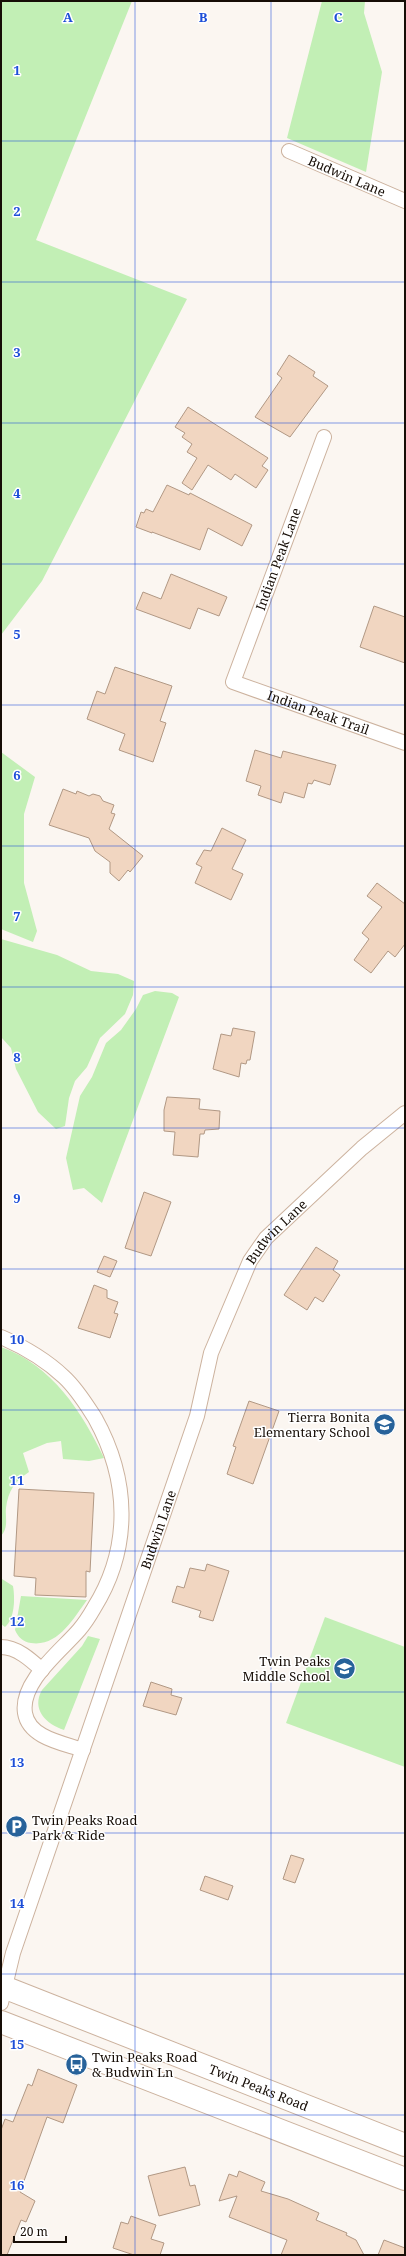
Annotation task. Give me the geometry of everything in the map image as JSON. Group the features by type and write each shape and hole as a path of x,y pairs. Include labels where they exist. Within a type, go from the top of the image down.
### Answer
{"main road":[{"name":"Twin Peaks Road","path":"2,1992 405,2145"},
{"path":"1,2022 405,2179"}],"street":[{"name":"Budwin Lane","path":"289,151 405,201"},
{"name":"Indian Peak Lane","path":"233,682 324,437"},
{"name":"Indian Peak Trail","path":"233,682 405,742"},
{"name":"Budwin Lane","path":"2,1992 13,1953 197,1416 211,1353 250,1261 266,1238 277,1226 362,1148 405,1114"},
{"path":"1,1337 45,1361 65,1377 79,1393 112,1452 121,1500 119,1546 109,1580 81,1629 42,1670 28,1691 25,1713 27,1722 40,1735 83,1750"},
{"path":"1,1646 17,1651 30,1658 42,1670"}],"green space":[{"path":"1,1 132,1 36,240 187,299 42,581 1,635"},
{"path":"322,1 365,1 364,13 382,72 366,172 287,138"},
{"path":"1,752 35,777 24,814 24,883 37,931 33,942 1,929"},
{"path":"1,939 57,955 91,971 118,974 134,981 133,995 125,1014 100,1038 87,1067 75,1081 69,1098 65,1126 56,1129 38,1112 16,1069 11,1048 1,1037"},
{"path":"155,991 172,993 179,997 102,1203 84,1188 73,1190 66,1158 80,1096 92,1077 106,1043 121,1030 136,1009 143,995"},
{"path":"1,1347 36,1365 63,1392 86,1424 104,1458 89,1461 63,1459 61,1441 47,1443 23,1453 29,1472 16,1483 8,1496 6,1526 1,1536"},
{"path":"2,1579 13,1586 14,1596 14,1608 11,1618 5,1627 1,1624"},
{"path":"21,1596 87,1600 70,1623 57,1636 49,1641 31,1643 21,1639 15,1630"},
{"path":"325,1617 405,1647 405,1767 286,1723"},
{"path":"88,1636 100,1639 64,1730 51,1724 42,1715 38,1703 39,1697 42,1690 82,1646"}],"building":[{"path":"289,355 315,372 313,376 328,386 290,437 255,417 282,378 277,374"},
{"path":"188,407 268,458 262,466 268,470 256,488 235,474 231,480 208,465 192,490 182,483 197,458 187,452 192,444 182,437 185,433 175,427"},
{"path":"167,485 189,495 190,493 252,525 242,546 208,528 200,550 136,527 141,512 144,513 146,509 153,512"},
{"path":"171,574 227,597 219,616 198,608 190,629 136,609 143,592 161,599"},
{"path":"374,606 405,617 405,663 360,647"},
{"path":"115,667 172,686 160,721 166,723 153,762 119,750 125,734 87,719 97,691 105,694"},
{"path":"255,750 281,758 283,751 336,765 330,785 314,780 312,784 308,783 304,798 284,792 281,803 258,795 261,786 246,781"},
{"path":"63,789 76,794 77,791 89,796 93,794 100,796 103,801 114,805 111,813 115,814 109,829 143,856 130,872 128,870 119,881 110,873 110,862 95,851 89,838 49,825"},
{"path":"222,828 246,840 232,869 243,874 231,900 195,883 202,867 196,864 204,850 211,851"},
{"path":"377,883 405,904 405,944 395,957 388,951 371,973 354,960 369,939 362,933 382,907 367,896"},
{"path":"233,1028 255,1032 250,1060 247,1060 246,1064 241,1063 239,1077 213,1069 221,1034 231,1036"},
{"path":"167,1097 200,1099 199,1109 220,1111 219,1129 205,1130 204,1134 200,1134 198,1157 173,1155 175,1132 164,1131 164,1110"},
{"path":"144,1192 171,1202 151,1256 125,1248"},
{"path":"316,1247 338,1261 333,1270 340,1275 323,1302 315,1297 307,1310 284,1295"},
{"path":"104,1256 117,1261 110,1277 97,1272"},
{"path":"94,1285 107,1290 107,1298 118,1302 114,1313 118,1314 110,1338 78,1328"},
{"path":"249,1401 279,1411 253,1484 227,1474 236,1447 233,1446"},
{"path":"19,1489 94,1493 90,1572 86,1571 86,1597 35,1595 36,1578 14,1576"},
{"path":"207,1564 229,1571 213,1621 199,1617 201,1611 172,1602 177,1586 184,1588 190,1568 205,1571"},
{"path":"151,1682 172,1689 171,1695 182,1698 176,1715 143,1706"},
{"path":"291,1855 304,1859 295,1883 283,1879"},
{"path":"205,1876 233,1886 228,1900 200,1890"},
{"path":"38,2069 77,2085 63,2123 47,2117 20,2192 35,2201 26,2222 21,2220 7,2255 1,2255 1,2130 5,2119 13,2122 28,2084 32,2086"},
{"path":"185,2167 190,2186 195,2185 200,2205 159,2216 148,2176"},
{"path":"239,2171 265,2182 261,2191 288,2199 319,2213 316,2220 347,2233 346,2235 356,2240 364,2255 281,2255 287,2240 229,2217 237,2196 219,2201 229,2174 237,2177"},
{"path":"131,2216 156,2225 151,2239 164,2243 160,2255 134,2255 113,2248 121,2222 128,2224"},
{"path":"384,2240 405,2248 405,2255 378,2255"}],"place":[{"name":"Tierra Bonita Elementary School","path":"385,1424"},
{"name":"Twin Peaks Middle School","path":"345,1668"},
{"name":"Twin Peaks Road Park & Ride","path":"17,1827"},
{"name":"Twin Peaks Road & Budwin Ln","path":"76,2064"}]}
